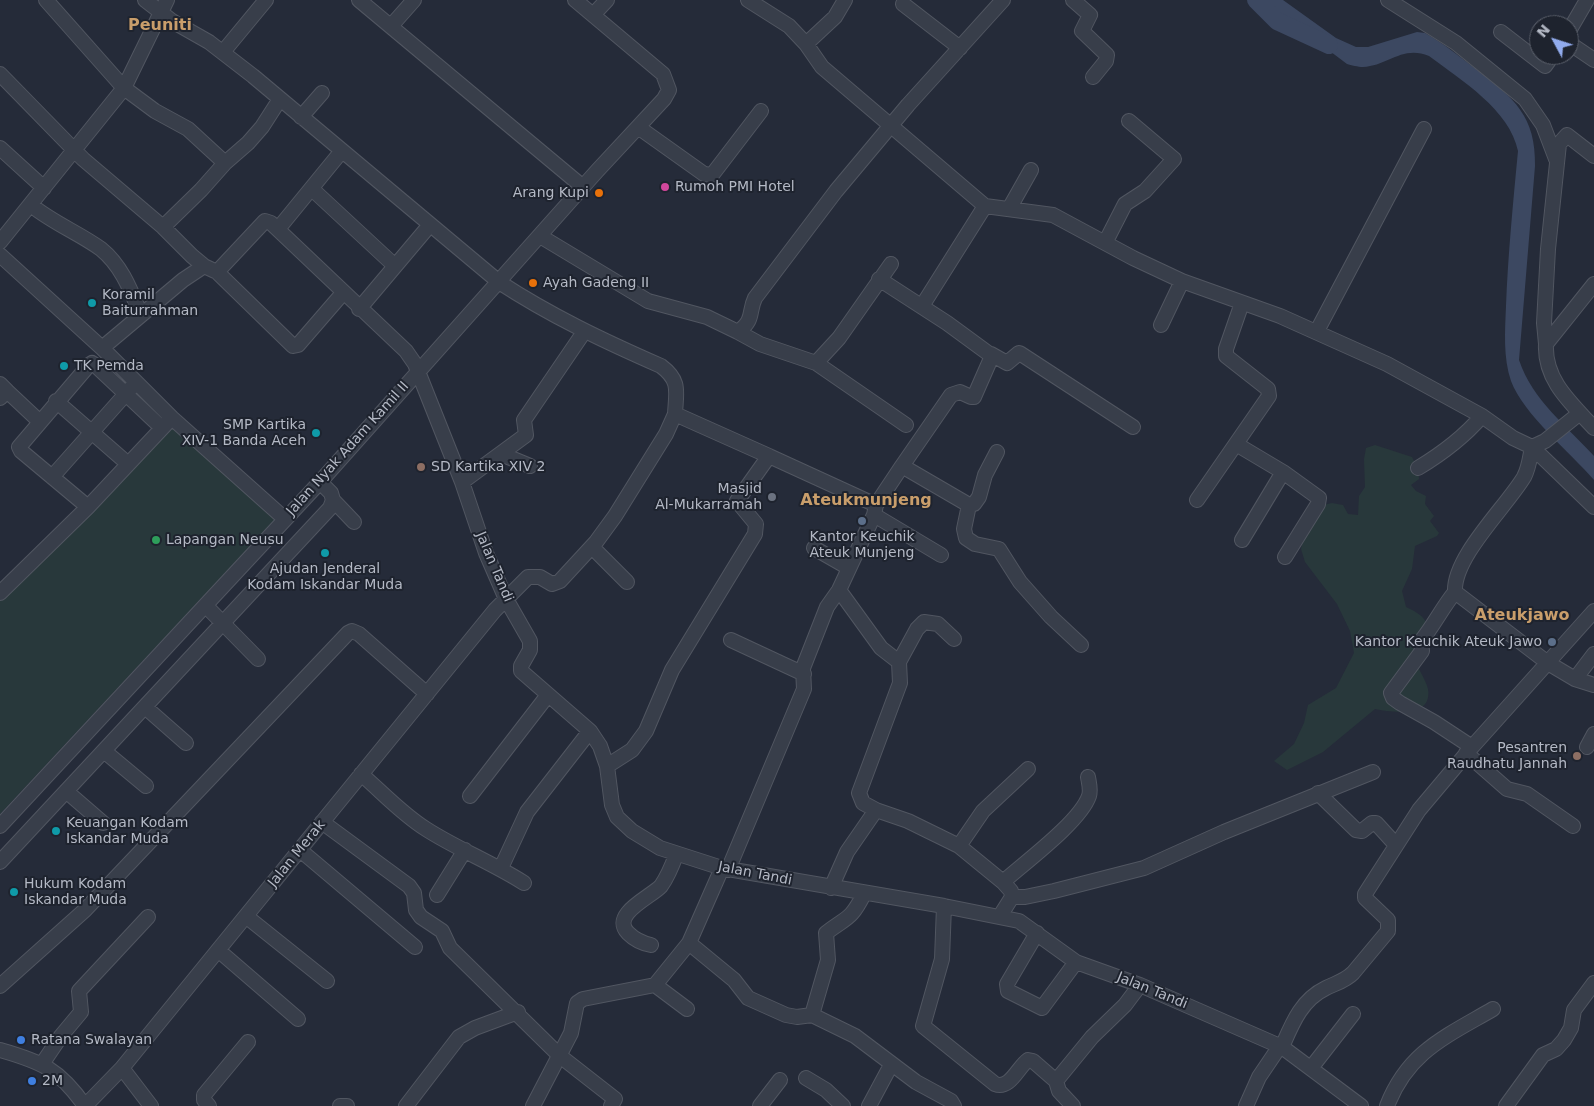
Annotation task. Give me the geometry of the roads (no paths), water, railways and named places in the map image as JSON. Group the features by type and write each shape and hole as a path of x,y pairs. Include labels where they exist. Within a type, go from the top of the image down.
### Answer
{"street":[{"path":"46,0 124,88 155,111 188,129 225,163"},
{"path":"146,0 160,13 222,52 429,226 499,282 540,309 584,332 661,366 671,373 676,380 675,414 652,456 592,546 628,582"},
{"path":"0,242 124,88 167,0"},
{"path":"222,52 266,0"},
{"path":"359,0 583,187"},
{"path":"390,26 414,0"},
{"path":"575,0 593,15 608,0"},
{"path":"748,0 789,26 806,44 822,67 891,128 985,206 1053,215 1182,281 1317,331 1388,364 1482,416 1513,438 1532,447 1594,507"},
{"path":"806,44 835,17 844,0"},
{"path":"738,332 752,315 755,298 793,246 908,105 1003,0"},
{"path":"1073,0 1090,15 1082,32 1107,55 1106,61 1093,77"},
{"path":"1388,0 1456,42 1525,98 1543,126 1556,159"},
{"path":"1578,15 1587,0"},
{"path":"903,4 960,48"},
{"name":"Jalan Nyak Adam Kamil II","path":"0,826 320,482 664,99 669,90 663,74 593,15"},
{"path":"1501,32 1529,54"},
{"path":"1579,50 1594,60"},
{"path":"0,74 75,148 83,159 163,227 192,256 204,266 217,272 293,346 298,345 343,293"},
{"path":"301,117 322,93"},
{"path":"163,227 262,127 280,99"},
{"path":"638,127 704,174 712,175 761,111"},
{"path":"1104,242 1125,204 1145,191 1174,159 1129,121"},
{"path":"1317,331 1424,129"},
{"path":"1594,156 1566,135 1559,144 1556,159 1544,323 1547,364 1550,374 1577,416 1594,428"},
{"path":"0,148 44,188"},
{"path":"217,272 263,223 268,222 278,229 341,152"},
{"path":"1009,210 1031,170"},
{"path":"312,189 395,266"},
{"path":"31,205 46,217 100,249 112,260 127,280 141,315"},
{"path":"922,306 985,206"},
{"path":"359,309 429,226"},
{"name":"Jalan Tandi","path":"278,229 359,309 406,352 418,371 462,482 486,553 506,599 530,641 530,650 521,666 522,671 590,731 600,746 607,766 612,805 617,817 623,824 642,838 676,854 725,869 1000,916 1024,924 1076,962 1140,985 1281,1047 1361,1106"},
{"path":"540,236 648,301 707,317 760,344 816,363 906,425"},
{"path":"0,255 102,348 172,418 285,519"},
{"path":"183,280 192,256"},
{"path":"816,363 839,338 891,264"},
{"path":"102,348 183,280 204,266"},
{"path":"879,279 1006,363 1018,354 1021,354 1133,427"},
{"path":"1161,325 1182,281"},
{"path":"1546,344 1594,284"},
{"path":"1197,500 1269,396 1268,389 1228,359 1225,352 1242,304"},
{"path":"462,482 526,435 524,420 584,332"},
{"path":"533,1106 571,1033 576,1005 580,1000 655,985 689,943 725,869 804,689 803,668 827,606 839,590 875,510 902,466 951,395 960,392 974,397 992,358 991,354"},
{"path":"88,507 21,451 19,447 56,401 92,363 162,428"},
{"path":"52,477 136,382"},
{"path":"2,391 39,421"},
{"path":"56,401 127,463"},
{"path":"675,414 769,456 875,510 941,555"},
{"path":"1418,468 1446,451 1470,430 1482,416"},
{"path":"1532,447 1545,441 1577,416"},
{"path":"0,594 88,507 127,463 172,418"},
{"path":"1236,444 1317,495 1320,501 1285,557"},
{"path":"1532,447 1524,477 1475,543 1460,572 1455,592 1440,611 1439,619 1421,641 1422,651 1391,693 1393,698 1434,722 1518,792 1573,826"},
{"path":"997,452 985,474 979,497 974,504 970,505 964,529 966,538 975,544 999,550 1020,582 1051,617 1081,646"},
{"path":"501,454 530,466"},
{"path":"607,766 632,750 646,731 669,674 756,534 756,524 738,501 769,456"},
{"path":"902,466 970,505"},
{"path":"1242,540 1282,472"},
{"path":"320,482 354,522"},
{"path":"0,862 224,624 330,508 334,500"},
{"name":"Jalan Merak","path":"85,1106 122,1068 506,599 533,576 540,577 552,584 560,581 592,546"},
{"path":"814,548 849,568"},
{"path":"839,590 881,648 899,662"},
{"path":"1455,592 1548,663 1575,679 1594,685"},
{"path":"206,606 258,659"},
{"path":"1246,1106 1259,1077 1281,1047 1300,1009 1316,993 1346,980 1353,974 1388,931 1388,920 1365,896 1419,810 1469,750 1594,611"},
{"path":"954,639 938,624 924,622 917,629 899,662 900,682 859,793 863,803 876,810 908,821 959,846 1003,882 1011,891 1012,896 1000,916"},
{"path":"0,986 91,904 348,633 352,631 359,634 427,694"},
{"path":"732,640 804,674"},
{"path":"1575,679 1594,654"},
{"path":"123,695 186,743"},
{"path":"470,796 548,695"},
{"path":"501,868 527,812 590,731"},
{"path":"1587,747 1594,734"},
{"path":"104,751 146,786"},
{"path":"959,846 983,811 1028,769"},
{"path":"1012,896 1025,896 1054,891 1144,868 1224,832 1373,772"},
{"path":"361,774 413,820 501,868 524,883"},
{"path":"1003,882 1071,822 1088,800 1090,793 1088,777"},
{"path":"66,791 103,823"},
{"path":"1318,793 1356,830 1362,831 1372,823 1376,824 1396,845"},
{"path":"831,888 847,852 876,810"},
{"path":"322,822 409,886 414,893 416,910 421,917 442,931 450,948 518,1012 560,1056 615,1099 612,1106"},
{"path":"300,850 415,947"},
{"path":"438,895 465,850"},
{"path":"651,945 641,943 634,938 624,929 623,922 632,907 649,898 661,885 672,867 676,854"},
{"path":"812,1015 828,960 826,932 844,922 855,911 864,894"},
{"path":"944,906 942,959 923,1026 1000,1086 1007,1084 1026,1061 1030,1060 1056,1081 1059,1091 1073,1106"},
{"path":"247,916 326,980"},
{"path":"42,1064 61,1036 81,1012 79,990 148,917"},
{"path":"1037,933 1007,984 1008,991 1042,1008 1076,962"},
{"path":"689,943 734,980 748,998 786,1015 797,1017 812,1015 861,1040 891,1065 916,1082 951,1101 954,1106"},
{"path":"218,950 298,1019"},
{"path":"1506,1106 1543,1055 1556,1049 1564,1040 1571,1028 1574,1010 1594,983"},
{"path":"655,985 687,1009"},
{"path":"1056,1081 1092,1037 1125,1005 1140,985"},
{"path":"1387,1106 1397,1082 1411,1063 1426,1051 1493,1009"},
{"path":"406,1106 459,1037 475,1028 518,1012"},
{"path":"1310,1068 1353,1014"},
{"path":"209,1106 204,1100 204,1095 248,1042"},
{"path":"2,1054 42,1064 65,1079 85,1106"},
{"path":"869,1106 891,1065"},
{"path":"122,1068 151,1106"},
{"path":"806,1078 826,1090 844,1106"},
{"path":"760,1106 780,1080"},
{"path":"340,1106 347,1106"}],"water":[{"path":"1262,0 1283,0 1336,38 1356,47 1368,47 1417,32 1425,33 1489,79 1512,99 1520,110 1532,134 1535,166 1519,360 1533,388 1551,412 1594,456 1594,480 1536,420 1517,394 1508,372 1505,344 1506,306 1518,151 1513,136 1505,122 1482,97 1429,56 1411,53 1403,54 1372,66 1361,67 1347,64"}],"waterway":[{"path":"1256,0 1277,21 1329,45"}],"place":[{"name":"Rumoh PMI Hotel","path":"665,187"},
{"name":"Arang Kupi","path":"599,193"},
{"name":"Ayah Gadeng II","path":"533,283"},
{"name":"Koramil Baiturrahman","path":"92,303"},
{"name":"TK Pemda","path":"64,366"},
{"name":"SMP Kartika XIV-1 Banda Aceh","path":"316,433"},
{"name":"SD Kartika XIV 2","path":"421,467"},
{"name":"Masjid Al-Mukarramah","path":"772,497"},
{"name":"Kantor Keuchik Ateuk Munjeng","path":"862,521"},
{"name":"Lapangan Neusu","path":"156,540"},
{"name":"Ajudan Jenderal Kodam Iskandar Muda","path":"325,553"},
{"name":"Kantor Keuchik Ateuk Jawo","path":"1552,642"},
{"name":"Pesantren Raudhatu Jannah","path":"1577,756"},
{"name":"Keuangan Kodam Iskandar Muda","path":"56,831"},
{"name":"Hukum Kodam Iskandar Muda","path":"14,892"},
{"name":"Ratana Swalayan","path":"21,1040"},
{"name":"2M","path":"32,1081"}],"district":[{"name":"Peuniti","path":"160,26"},
{"name":"Ateukmunjeng","path":"866,501"},
{"name":"Ateukjawo","path":"1522,616"}]}
